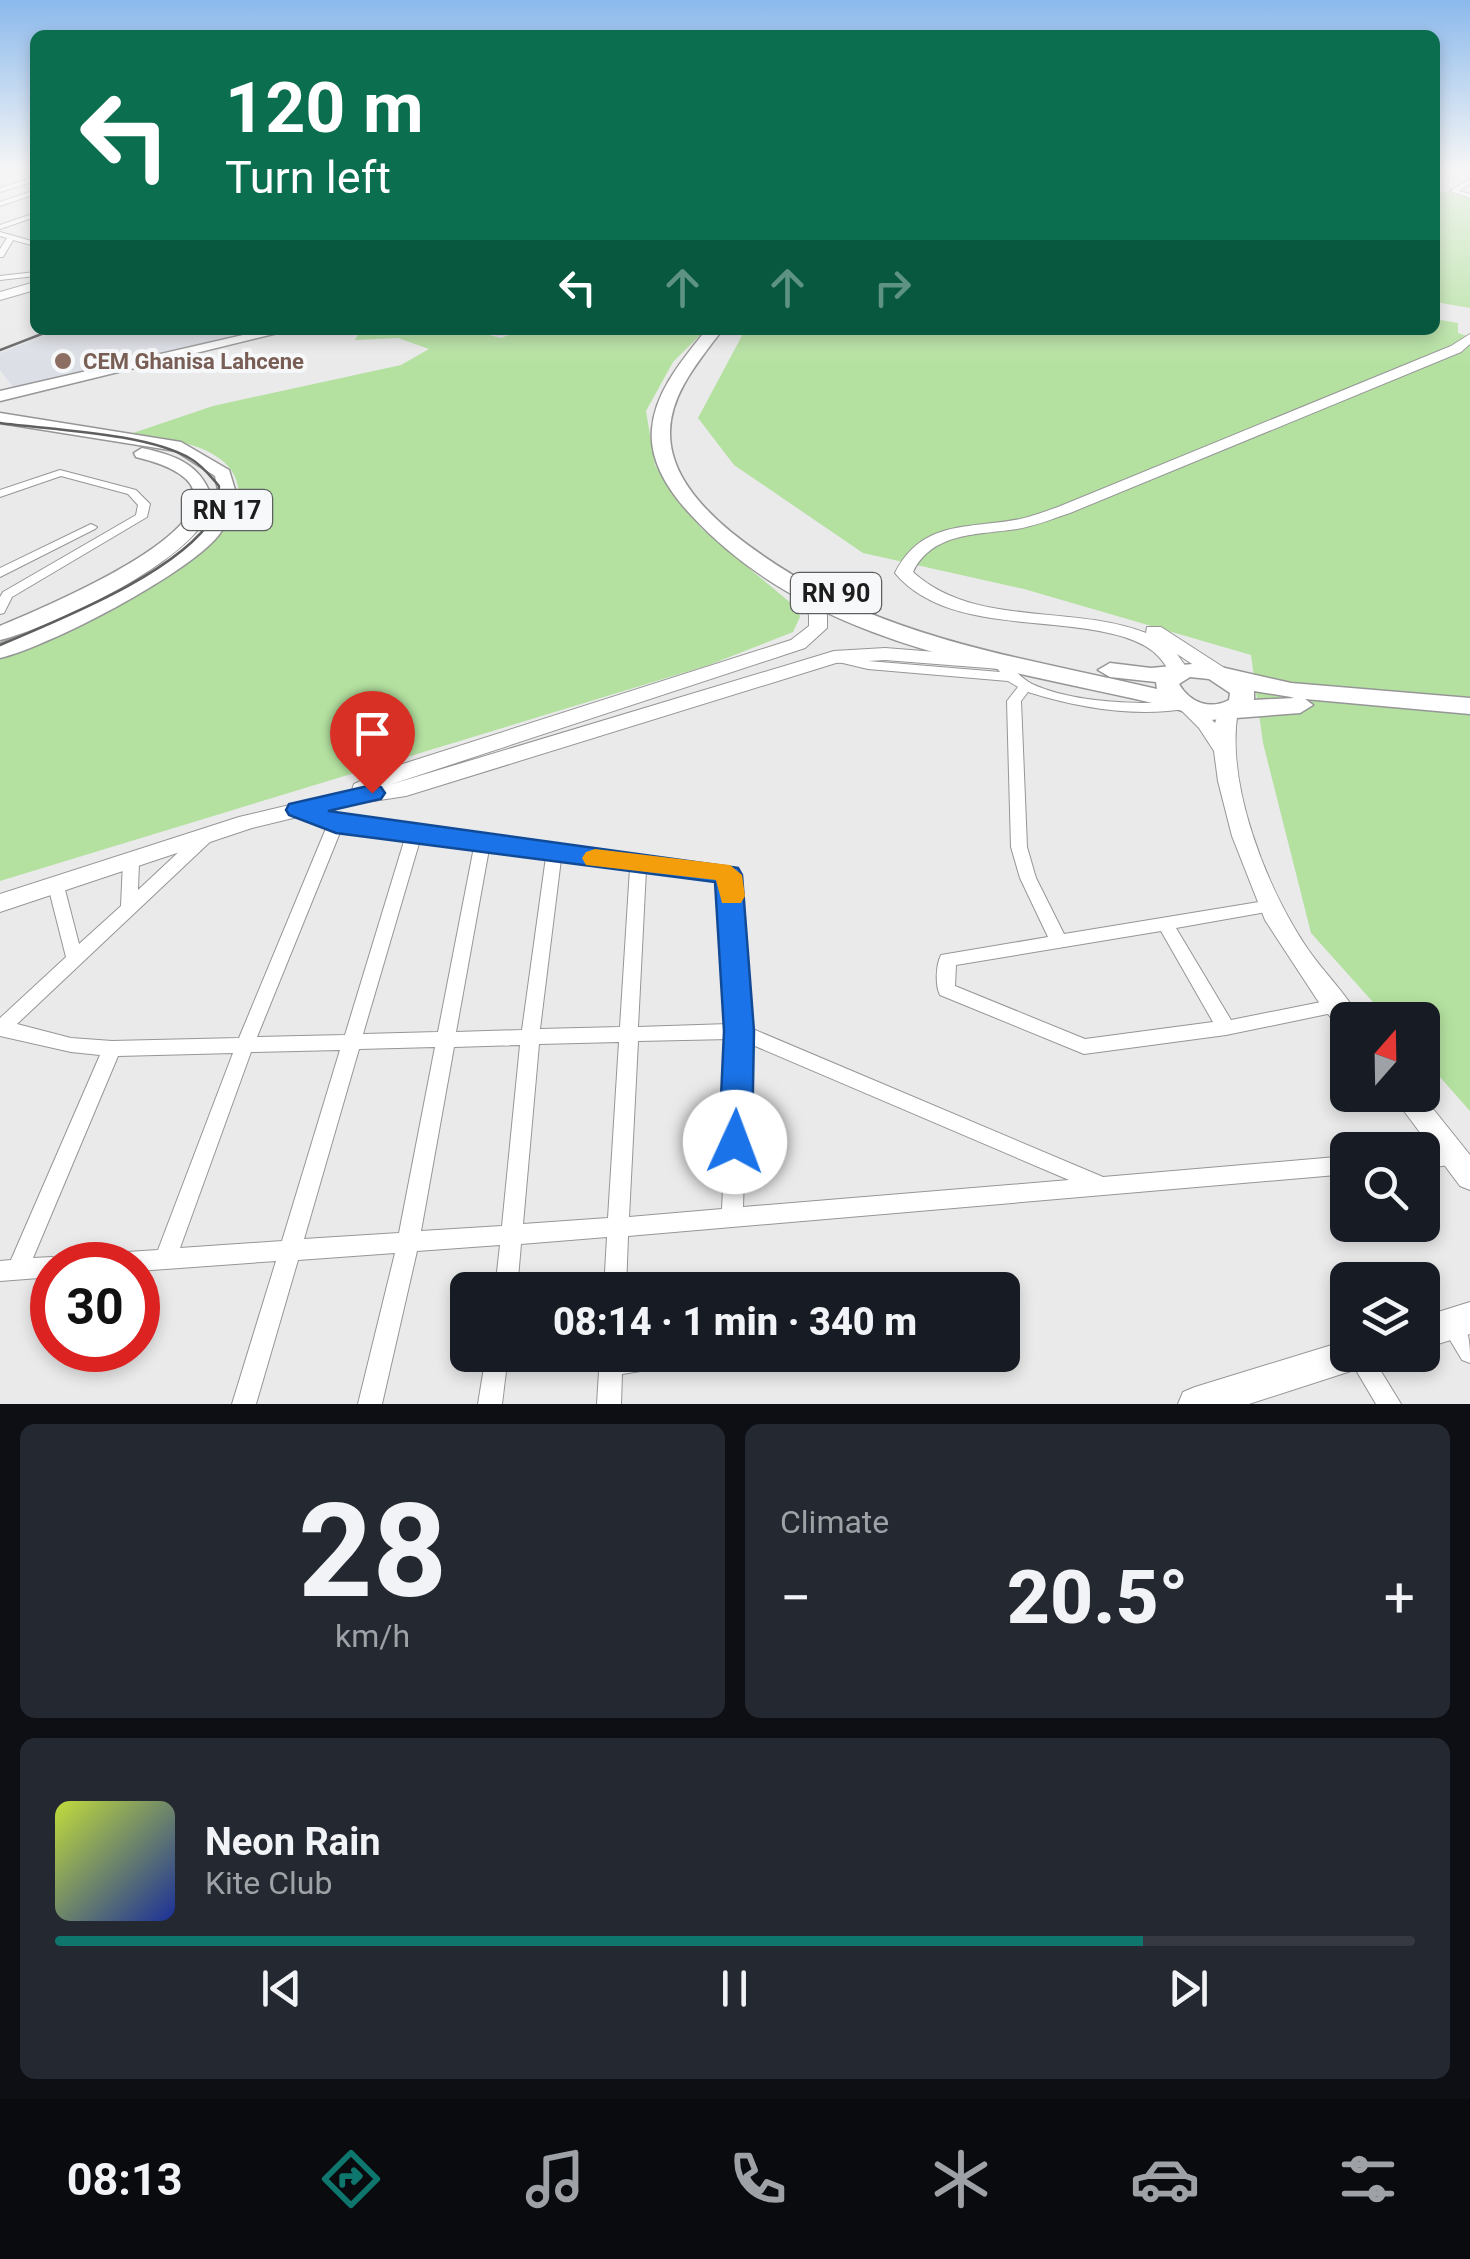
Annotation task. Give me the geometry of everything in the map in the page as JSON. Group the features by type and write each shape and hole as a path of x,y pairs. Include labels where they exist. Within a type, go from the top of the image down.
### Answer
{"highway":[{"name":"RN 90","path":"710,335 676,378 666,401 661,446 668,467 702,517 778,582 808,599 902,636 1003,668 1183,704"},
{"name":"RN 90","path":"725,335 686,385 677,404 675,424 682,461 694,487 747,540 816,584 902,622 961,641 1130,673 1179,672"},
{"path":"1470,706 1290,690 1198,669 1179,672 1167,684 1183,704 1208,712 1290,704 1470,720"},
{"path":"1225,677 1243,698 1232,709"}],"main road":[{"path":"0,398 261,335"},
{"name":"RN 17","path":"0,418 181,447 205,458 222,472 230,498 225,516 213,532 180,560 106,603 0,652"},
{"name":"RN 17","path":"0,430 162,458 192,474 200,488 202,504 186,531 147,562 90,594 0,634"}],"street":[{"path":"6,234 30,241"},
{"path":"0,255 11,237"},
{"path":"0,278 30,275"},
{"path":"0,296 30,287"},
{"path":"1179,672 1163,649 1139,636 992,610 928,592 910,582 904,573 908,559 918,549 954,533 1025,523 1064,510 1456,349 1470,338"},
{"path":"1225,677 1170,638 1140,626 988,602 940,588 922,576 920,562 962,542 1054,525 1470,355"},
{"path":"0,494 60,472 132,492 144,504 142,517 4,594 0,610"},
{"path":"0,574 92,527"},
{"path":"0,903 206,836 346,796 395,774 798,644 818,628 818,615 808,599"},
{"path":"798,644 834,657"},
{"path":"346,796 398,790 834,657 885,654 1003,668 1025,687 1137,708 1183,704 1206,724 1224,751"},
{"path":"1025,687 1014,701 1019,847 1028,878 1060,942"},
{"path":"1232,709 1223,724 1224,751 1232,792 1270,906 1334,1002"},
{"path":"298,810 336,824 728,875 739,1031 732,1216"},
{"path":"166,1259 245,1045 336,824"},
{"path":"244,1404 414,834"},
{"path":"0,1029 206,836"},
{"path":"370,1404 408,1242 484,842"},
{"path":"509,1272 530,1037 554,852"},
{"path":"129,910 131,862"},
{"path":"616,1272 638,864"},
{"path":"56,886 75,960"},
{"path":"1270,906 946,960 946,990 1084,1047 1330,1015"},
{"path":"1166,925 1226,1028"},
{"path":"0,1029 112,1048 739,1031 1100,1184"},
{"path":"8,1270 112,1048"},
{"path":"1419,1112 1462,1167"},
{"path":"160,1259 619,1227 1330,1166"},
{"path":"1456,1323 1470,1352"},
{"path":"1195,1404 1330,1362"},
{"path":"490,1404 495,1372"},
{"path":"609,1404 610,1372"},
{"path":"1366,1372 1389,1404"}],"shaded area":[{"name":"CEM Ghanisa Lahcene","path":"45,335 238,335 13,387 0,370 0,353"}],"green space":[{"path":"1440,234 1470,234 1470,308 1440,303"},
{"path":"1440,320 1458,323 1458,333 1470,337 1470,1111 1440,1077 1440,1002 1373,1002 1311,933 1263,743 1251,655 1024,589 863,553 734,465 698,418 742,335 1440,335"},
{"path":"358,335 700,335 673,362 646,411 655,465 702,529 798,609 800,617 793,632 709,665 0,881 0,658 100,612 178,568 210,544 231,519 239,493 235,477 214,455 181,442 133,433 213,406 401,365 429,349 398,338 355,340"}],"tram line":[{"path":"0,350 39,335"},
{"path":"0,423 150,443 191,459 219,486 214,516 174,557 116,592 0,645"}],"slow traffic":[{"path":"595,858 720,872 731,881 732,896"}],"place":[{"name":"CEM Ghanisa Lahcene","path":"63,361"}],"route":[{"path":"372,793 298,810 336,824 728,875 739,1031 735,1142"}]}
